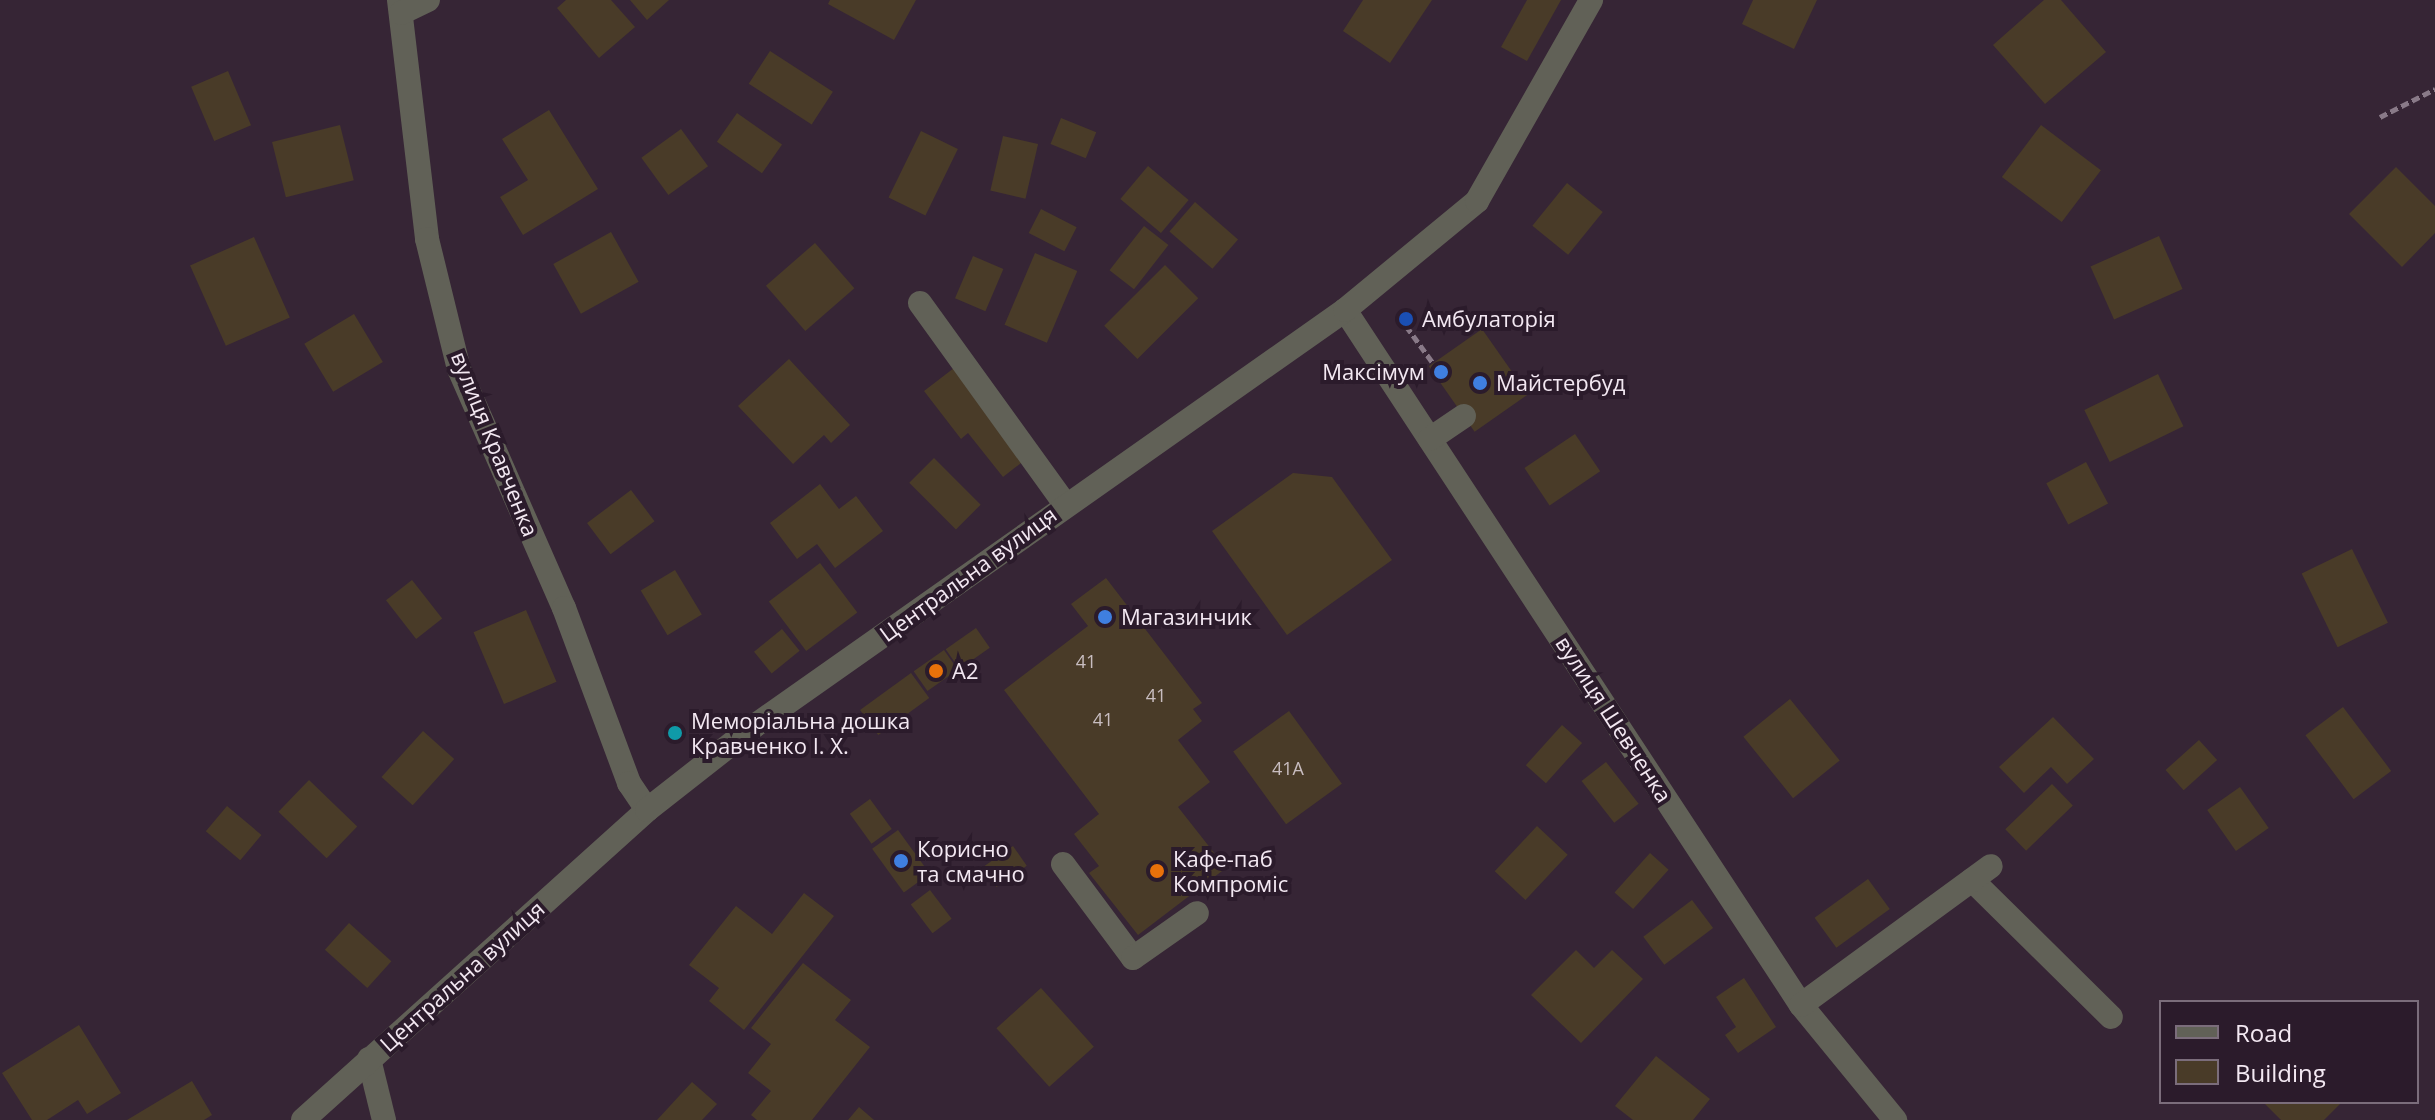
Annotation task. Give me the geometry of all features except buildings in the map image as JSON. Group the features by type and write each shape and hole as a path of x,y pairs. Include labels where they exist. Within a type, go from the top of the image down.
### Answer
{"street":[{"name":"вулиця Кравченка","path":"428,0 400,6 427,239 459,369 564,608 629,783 647,810"},
{"name":"Центральна вулиця","path":"303,1120 647,810 1065,504 1345,310 1477,201 1591,0"},
{"path":"920,303 1065,504"},
{"name":"вулиця Шевченка","path":"1345,310 1801,1005 1895,1120"},
{"path":"1430,439 1464,416"},
{"path":"1063,864 1133,958 1197,913"},
{"path":"1801,1005 1981,873 2111,1017"},
{"path":"369,1059 384,1120"}],"path":[{"path":"2380,117 2435,89"},
{"path":"1399,316 1431,361 1418,366"}],"place":[{"name":"Амбулаторія","path":"1406,319"},
{"name":"Максімум","path":"1441,372"},
{"name":"Майстербуд","path":"1480,383"},
{"name":"Магазинчик","path":"1105,617"},
{"name":"А2","path":"936,671"},
{"name":"Меморіальна дошка Кравченко І. Х.","path":"675,733"},
{"name":"Корисно та смачно","path":"901,861"},
{"name":"Кафе-паб Компроміс","path":"1157,871"}]}
